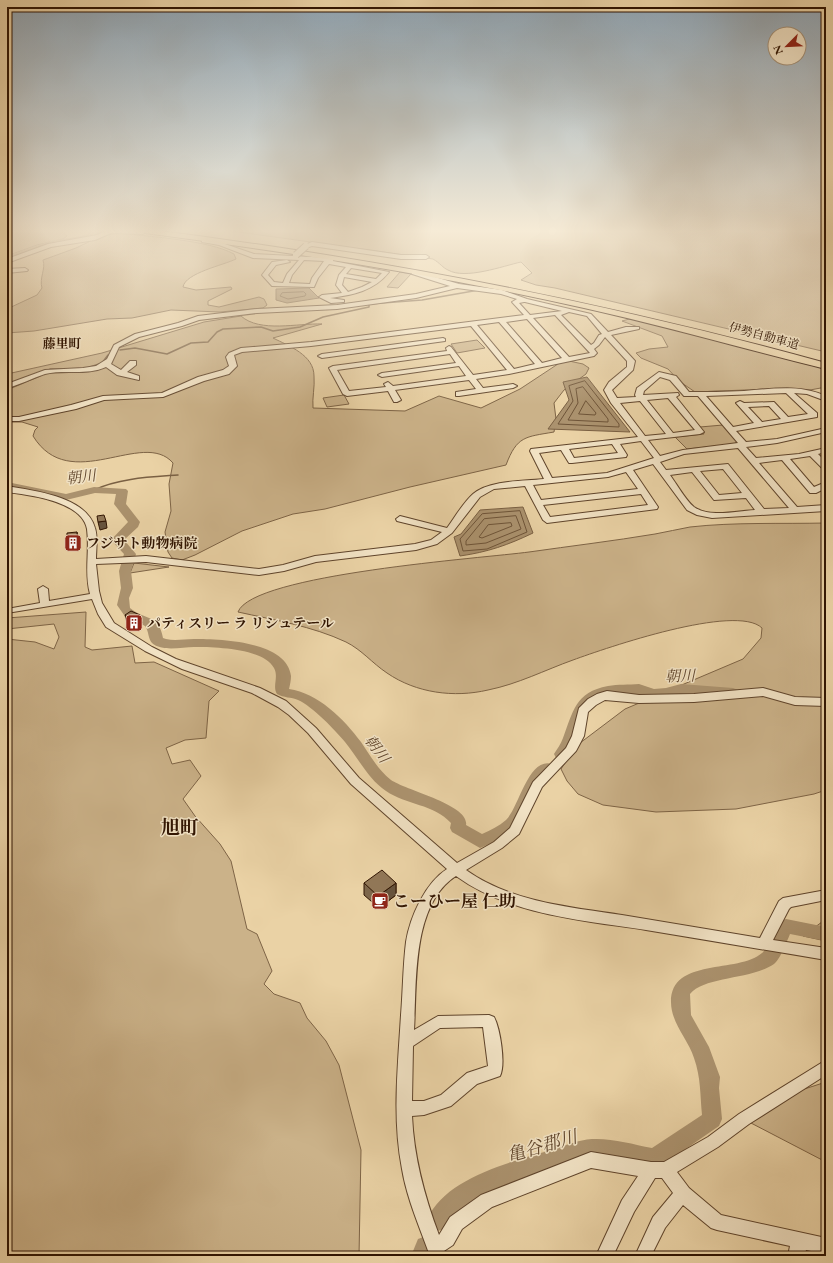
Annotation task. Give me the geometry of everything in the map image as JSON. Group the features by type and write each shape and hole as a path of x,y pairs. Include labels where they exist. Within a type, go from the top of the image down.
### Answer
{"highway":[{"name":"伊勢自動車道","path":"498,288 688,328 826,362"},
{"name":"伊勢自動車道","path":"511,288 573,304"},
{"name":"伊勢自動車道","path":"688,328 826,366"}],"street":[{"path":"314,288 326,300 336,302 387,295 394,299"},
{"path":"342,288 347,294"},
{"path":"322,297 360,292 367,288"},
{"path":"7,386 19,384 43,373 60,370 79,372 107,364 113,358 116,346 124,341 145,332 180,325 198,318 257,311 337,307 426,295 451,288"},
{"path":"472,288 502,292 525,300 573,304 589,315 608,334 629,357 631,363 630,368 609,387 609,393 643,439 686,504 694,511 712,515 826,508"},
{"path":"525,300 515,302 567,359"},
{"path":"7,419 19,419 65,409 103,398 163,395 190,383 226,372 233,366 230,357 231,354 241,350 359,338 528,317 556,313 573,304"},
{"path":"452,352 333,368 347,394 512,372 567,359 592,355 594,353 556,313"},
{"path":"501,320 540,365"},
{"path":"473,324 512,372"},
{"path":"590,349 597,344 600,336 626,329 637,328"},
{"path":"435,329 481,390"},
{"path":"359,338 398,400"},
{"path":"322,356 443,340"},
{"path":"123,372 133,363"},
{"path":"107,364 120,373 123,372 136,378"},
{"path":"382,375 462,364"},
{"path":"671,436 639,395 640,390 659,374 673,378 687,394"},
{"path":"459,394 513,386"},
{"path":"614,401 670,395 788,390 816,394 826,399"},
{"path":"731,430 814,415 788,390"},
{"path":"700,394 731,430 753,461 796,511"},
{"path":"549,480 534,451 700,432 670,395"},
{"path":"733,396 760,425"},
{"path":"742,405 771,404 786,420"},
{"path":"92,562 131,559 259,572 274,570 320,558 422,546 438,539 449,531 480,492 501,485 600,476 683,452 783,440 825,431"},
{"path":"564,448 572,461 623,455 615,442"},
{"path":"753,461 784,458 826,450"},
{"path":"812,453 826,467"},
{"path":"784,458 813,491 826,486"},
{"path":"665,473 725,466 762,513"},
{"path":"527,482 547,520 654,507 628,469"},
{"path":"695,470 717,498 748,495"},
{"path":"7,489 50,497 79,511 87,519 90,528 94,596 103,616 110,625 172,661 258,691 292,711 310,728 340,767 355,781 455,869 485,889 549,909 826,954"},
{"path":"538,503 643,491"},
{"path":"400,519 449,531"},
{"path":"43,589 45,604"},
{"path":"10,611 94,596"},
{"path":"826,702 795,701 763,692 694,698 639,699 608,695 592,702 583,711 578,736 570,751 538,785 515,831 498,845 472,861 455,869 442,879 430,893 422,909 415,933 406,1043 404,1109 405,1137 410,1170 418,1200 436,1251 447,1239 456,1223 487,1201 591,1160 659,1170 683,1194 717,1222 798,1248 826,1246"},
{"path":"769,945 784,905 788,902 826,895"},
{"path":"404,1109 424,1108 446,1101 472,1078 495,1071 496,1059 489,1021 438,1022 406,1043"},
{"path":"604,1256 628,1206 659,1170 713,1142 744,1119 826,1067"},
{"path":"643,1256 655,1228 669,1207 683,1194"}],"shaded area":[{"path":"42,288 187,288 196,290 231,288 208,301 208,305 219,307 259,297 264,299 267,305 263,308 220,312 171,310 132,318 107,319 34,331 7,333 7,309 37,295"},
{"path":"555,288 826,288 826,352"},
{"path":"241,316 249,321 269,326 322,324 273,338 300,352 310,362 314,376 313,408 405,411 439,396 481,408 520,389 567,358 569,361 583,364 589,368 586,374 564,390 554,403 556,419 554,432 529,437 518,443 510,455 506,465 410,487 325,509 293,514 242,531 182,560 172,558 168,552 165,532 171,511 169,484 173,463 160,454 144,452 86,462 66,461 48,453 33,436 38,427 22,422 7,422 7,374 102,353 204,322"},
{"path":"633,318 826,363 826,387 810,390 770,389 695,392 679,381 668,369 641,358 636,353 649,349 668,347 662,336 622,321"},
{"path":"477,340 485,348 457,353 451,344"},
{"path":"344,395 349,404 327,407 323,398"},
{"path":"723,425 737,441 735,444 687,449 675,437 704,434 700,427"},
{"path":"826,523 826,790 814,794 736,809 656,812 603,805 578,794 567,781 561,769 576,746 625,709 743,659 761,638 762,628 748,622 726,621 699,624 670,630 613,646 521,681 462,694 436,692 398,680 352,645 333,636 293,624 238,612 253,599 283,587 372,570 529,552 639,537 707,525"},
{"path":"134,563 169,567 130,573"},
{"path":"86,612 85,647 92,650 132,646 135,663 154,662 219,691 209,701 206,738 185,740 166,748 172,764 190,760 201,776 183,799 195,816 220,844 231,861 247,929 257,934 272,971 264,984 274,994 300,1003 307,1018 326,1041 339,1065 361,1150 359,1256 7,1256 7,639 35,642 54,649 59,637 54,624 7,629 7,618"},
{"path":"826,919 826,941 803,936"},
{"path":"826,1082 826,1162 749,1122 792,1093"}],"water":[{"path":"309,288 319,298 287,303 276,300 276,289"},
{"path":"587,377 630,432 548,429 569,400 563,382"},
{"path":"523,507 533,533 498,548 460,556 454,537 461,534 480,510"}],"building":[{"path":"104,515 106,521 98,522 97,516"},
{"path":"77,532 77,537 67,539 67,533"},
{"path":"131,611 140,615 131,620 125,615"},
{"path":"382,870 396,883 378,896 364,883"}],"waterway":[{"path":"120,350 135,348 167,354 191,343 208,342 217,332 223,329 261,327 273,331 300,327 323,317 369,307 369,304 422,300 479,290"},
{"path":"90,367 102,363 108,355"},
{"path":"50,369 69,369"},
{"path":"11,388 42,375"},
{"path":"94,490 114,483 146,477 178,475"},
{"name":"朝川","path":"7,485 66,497 94,490 122,491 120,504 134,522 134,525 117,540 130,554 125,575 127,588 123,598 123,605 128,612 150,623 155,631 157,640 161,642 170,644 203,643 231,645 260,651 272,657 280,665 284,676 282,691 302,696 324,713 350,739 372,769 384,782 400,792 437,805 453,815 459,822 458,828 473,835 480,842 500,833 513,823 534,781 547,768"},
{"name":"朝川","path":"561,754 571,739 577,716 581,709 586,703 604,691 639,689 648,693 660,694 681,689 733,693"},
{"name":"亀谷郡川","path":"438,1220 446,1209 458,1198 473,1189 508,1174 573,1152 593,1149 610,1150 654,1159 712,1119 709,1088 710,1077 702,1053 682,1016 680,1003 681,991 688,983 715,974 748,968 769,958 786,926 826,934"},
{"name":"亀谷郡川","path":"422,1256 426,1247"}],"place":[{"name":"フジサト動物病院","path":"73,543"},
{"name":"パティスリー ラ リシュテール","path":"134,623"},
{"name":"こーひー屋 仁助","path":"380,901"}],"district":[{"name":"藤里町","path":"62,343"},
{"name":"旭町","path":"180,827"}]}
